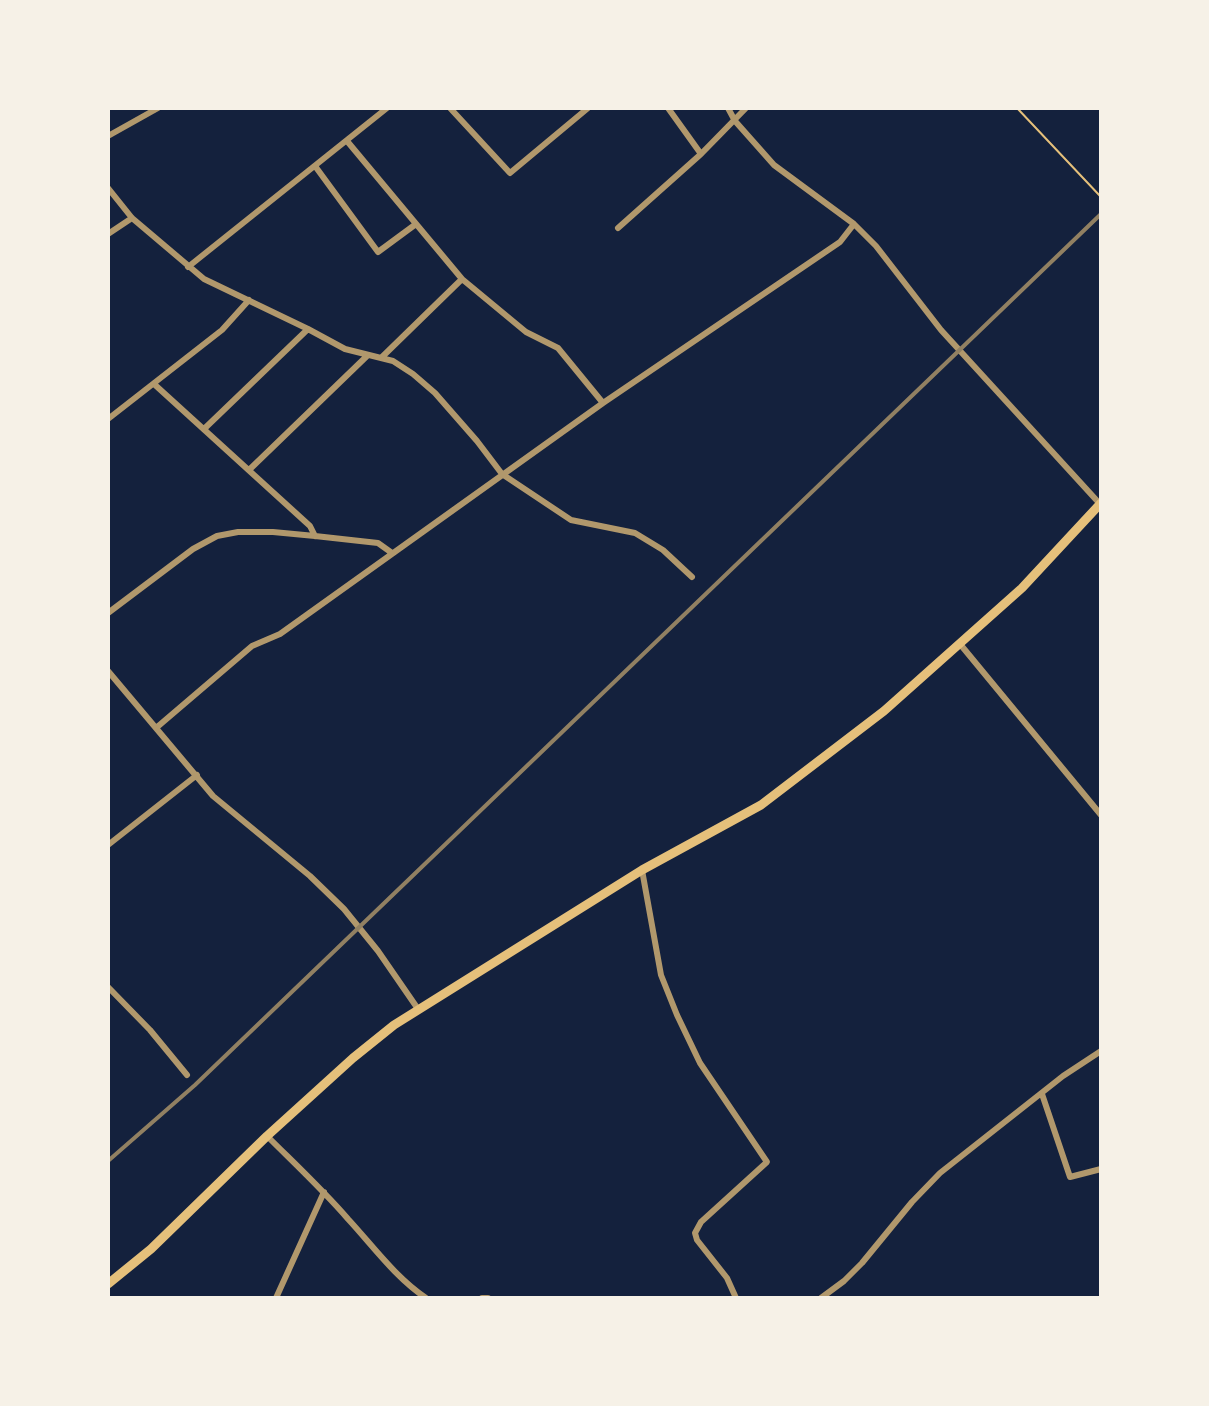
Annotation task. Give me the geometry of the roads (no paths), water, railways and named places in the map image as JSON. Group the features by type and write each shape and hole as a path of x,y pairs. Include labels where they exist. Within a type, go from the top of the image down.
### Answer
{"main road":[{"path":"108,1284 151,1249 267,1136 354,1058 418,1009 642,870 761,805 884,711 1022,588 1101,504"}],"street":[{"path":"108,136 158,108"},
{"path":"188,267 387,108"},
{"path":"450,108 510,173 588,108"},
{"path":"668,108 701,154"},
{"path":"728,108 735,121 774,165 854,224 876,246 941,330 1101,504"},
{"path":"618,228 701,154 746,108"},
{"path":"347,141 462,279 526,332 558,348 603,403"},
{"path":"315,166 378,252 416,224"},
{"path":"108,188 132,218 204,279 345,349 393,361 435,393 502,474 571,520 635,533 663,550 692,577"},
{"path":"108,234 132,218"},
{"path":"156,728 214,676 252,646 280,634 603,403 840,242 854,224"},
{"path":"381,358 462,279"},
{"path":"108,418 222,330 249,300"},
{"path":"204,429 308,329"},
{"path":"249,470 368,356"},
{"path":"154,384 310,526 315,536"},
{"path":"108,613 193,549 217,536 238,532 273,532 315,536 378,543 392,554"},
{"path":"960,644 1101,816"},
{"path":"109,673 213,796 310,876 344,909 378,951 418,1009"},
{"path":"108,844 196,775"},
{"path":"642,870 661,975 677,1015 700,1063 767,1162 701,1222 695,1233 727,1278 736,1298"},
{"path":"108,987 150,1030 187,1075"},
{"path":"821,1298 844,1281 862,1263 912,1202 940,1173 1063,1076 1101,1051"},
{"path":"1042,1094 1070,1177 1101,1168"},
{"path":"267,1136 324,1192 380,1257 412,1289 426,1298"},
{"path":"276,1298 324,1192"},
{"path":"482,1298 488,1298"}],"railway":[{"path":"108,1161 195,1085 1101,214"}]}
